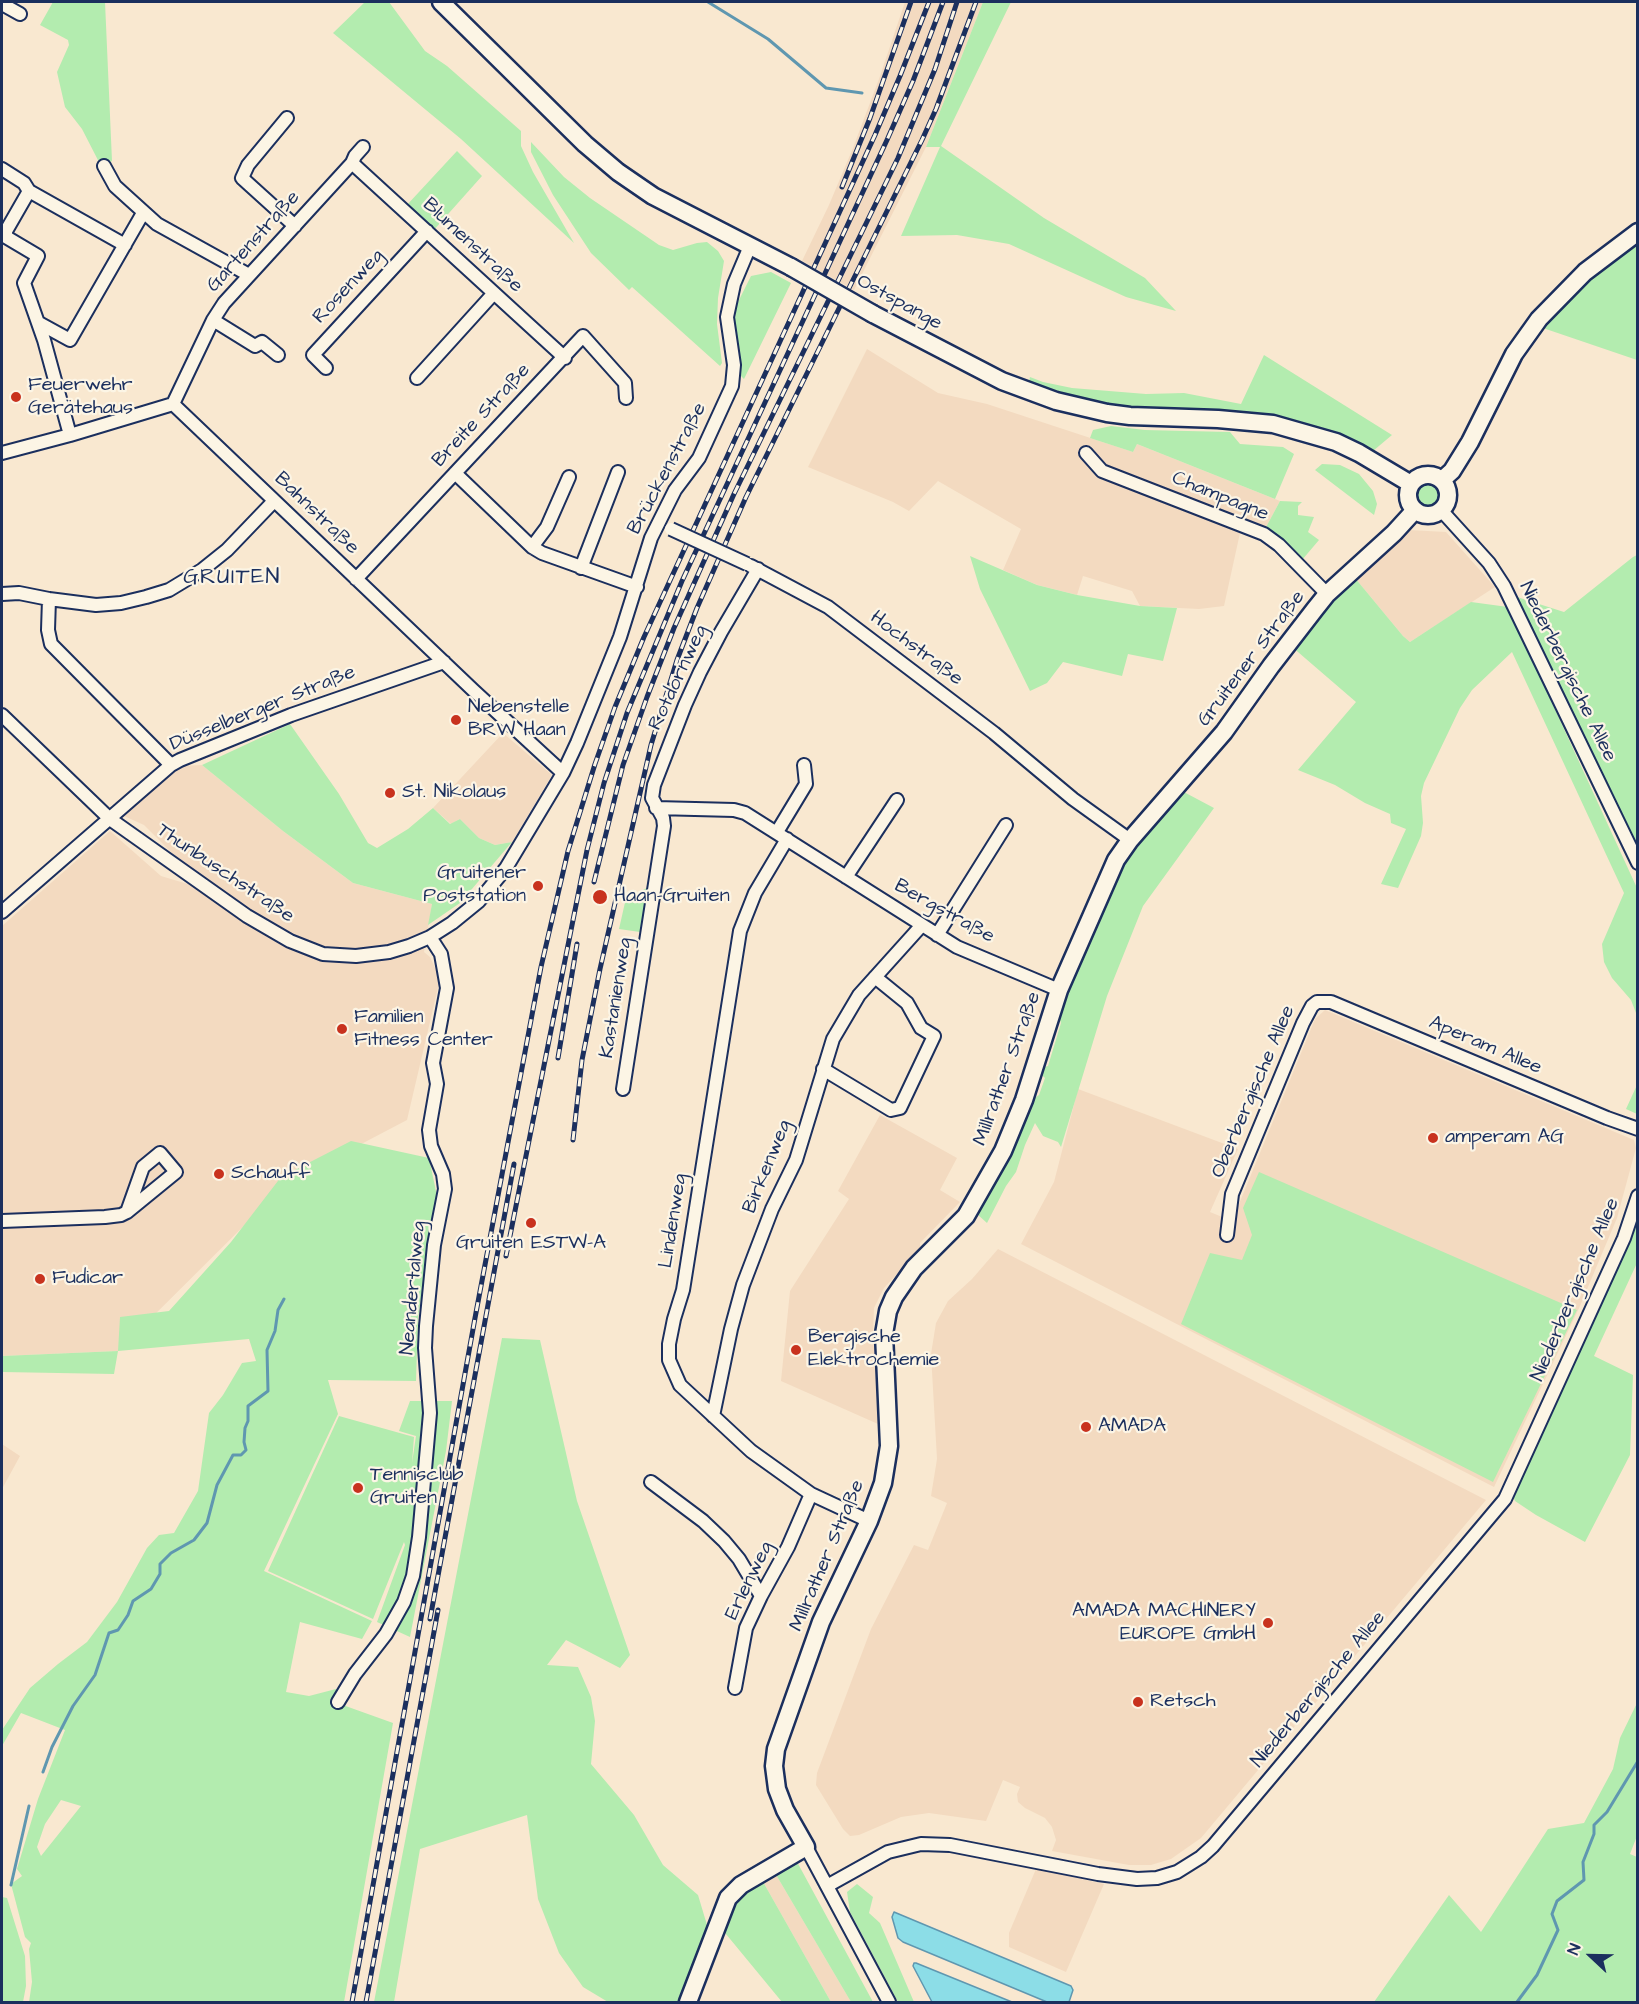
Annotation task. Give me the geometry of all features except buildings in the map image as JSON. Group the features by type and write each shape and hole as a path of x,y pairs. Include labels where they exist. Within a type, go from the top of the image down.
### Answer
{"main road":[{"name":"Ostspange","path":"441,2 577,136 610,166 653,196 791,267 873,314 1002,381 1056,401 1107,413 1273,424 1336,442 1411,484"},
{"path":"1442,480 1452,471 1470,442 1514,354 1539,319 1585,272 1638,232"},
{"path":"1426,475 1442,480 1448,497 1441,510 1430,515 1415,510 1408,497 1411,484 1419,477 1426,475"},
{"name":"Gruitener Straße","path":"1130,840 1224,732 1271,666 1327,594 1394,533 1415,510"},
{"name":"Millrather Straße","path":"806,1847 785,1810 777,1789 774,1766 776,1749 821,1622 869,1521 883,1483 889,1446 883,1349 888,1311 914,1268 966,1216 989,1178 1024,1100 1059,990 1108,876 1130,840"},
{"path":"688,2002 728,1898 741,1885 806,1847"}],"street":[{"path":"4,3 20,14"},
{"path":"287,118 248,165 242,178 295,226"},
{"name":"Gartenstraße","path":"173,404 213,320 224,303 352,163 363,147"},
{"name":"Blumenstraße","path":"352,163 564,358"},
{"path":"104,166 115,186 157,224 249,275"},
{"path":"2,169 24,183 29,191 125,245"},
{"path":"29,191 6,231 6,237 38,256 24,283 39,323 70,435"},
{"path":"39,323 70,340 143,213"},
{"name":"Rosenweg","path":"327,368 313,355 427,231"},
{"name":"Brückenstraße","path":"562,773 593,708 658,523 675,489 699,458 732,386 734,365 727,317 734,284 750,246"},
{"path":"417,378 495,293"},
{"path":"213,320 255,346 262,342 278,355"},
{"name":"Breite Straße","path":"356,579 583,336 625,383 626,398"},
{"path":"2,453 173,404"},
{"name":"Bahnstraße","path":"173,404 562,773"},
{"name":"Champagne","path":"1086,453 1102,471 1263,534 1279,545 1327,594"},
{"path":"581,568 618,472"},
{"path":"455,473 532,547 581,568 637,587"},
{"path":"532,547 547,527 569,477"},
{"path":"2,594 19,593 48,600 96,605 121,603 169,590 202,570 227,550 274,501"},
{"name":"Niederbergische Allee","path":"1441,510 1489,563 1504,586 1638,863"},
{"name":"Hochstraße","path":"658,523 814,598 994,733 1072,799 1130,840"},
{"name":"Rotdornweg","path":"656,808 652,798 654,785 685,705 751,566"},
{"path":"48,600 48,630 51,644 171,765"},
{"name":"Düsselberger Straße","path":"2,912 171,765 291,715 444,662"},
{"name":"Thunbuschstraße","path":"2,715 110,819 247,916 308,948 340,956 368,955 410,946 452,923 479,901 506,868 562,773"},
{"path":"782,835 806,784 804,765"},
{"path":"846,877 897,800"},
{"name":"Bergstraße","path":"656,808 734,810 756,818 937,935 957,946 1059,990"},
{"name":"Kastanienweg","path":"623,1089 664,826 663,818 656,808"},
{"path":"937,935 1006,825"},
{"name":"Lindenweg","path":"782,835 740,931 683,1290 669,1344 669,1360 680,1385 751,1451 811,1494 869,1521"},
{"name":"Birkenweg","path":"713,1416 730,1329 743,1285 772,1209 796,1160 833,1039 847,1013 875,977 922,925"},
{"name":"Neandertalweg","path":"338,1702 386,1634 404,1602 413,1576 420,1537 430,1413 425,1348 426,1326 434,1245 445,1189 443,1174 431,1146 429,1130 437,1084 433,1063 447,988 441,954 430,937"},
{"path":"823,1069 891,1110 900,1107 934,1036 921,1028 908,1003 875,977"},
{"name":"Aperam Allee","path":"1317,1002 1331,1002 1638,1129"},
{"name":"Oberbergische Allee","path":"1227,1235 1232,1194 1303,1023 1312,1006 1317,1002"},
{"path":"2,1221 105,1217 127,1212 176,1172 160,1153 143,1167 127,1212"},
{"name":"Niederbergische Allee","path":"827,1886 888,1852 921,1844 950,1845 1137,1880 1165,1876 1183,1869 1201,1857 1504,1499 1624,1238 1638,1196"},
{"path":"651,1482 703,1521 724,1541 739,1559 761,1596"},
{"name":"Erlenweg","path":"735,1688 746,1628 788,1547 811,1494"},
{"path":"806,1847 889,2002"}],"shaded area":[{"path":"905,2 983,2 926,147 854,290 802,261 853,148"},
{"path":"867,349 938,393 987,404 1133,452 1137,444 1280,501 1265,529 1250,523 1240,533 1224,606 1199,609 1140,606 1132,591 1083,576 1077,595 1037,585 1003,570 1021,529 938,481 909,511 893,502 808,467"},
{"path":"1409,530 1446,532 1495,587 1410,642 1355,578"},
{"path":"503,733 552,775 512,842 495,845 479,838 460,819 451,824 433,808"},
{"path":"202,765 283,831 353,883 432,904 424,952 430,957 440,979 407,1120 287,1183 118,1351 2,1356 2,926 110,831 161,876 191,885 228,911 236,900 180,861 144,825 124,816 180,766"},
{"path":"1325,1010 1634,1140 1636,1148 1617,1218 1580,1306 1494,1487 1021,1244 1054,1182 1078,1089 1238,1149 1210,1212 1232,1221 1315,1019"},
{"path":"880,1115 957,1158 940,1190 960,1202 920,1243 920,1249 884,1288 874,1308 873,1334 878,1424 781,1381 790,1291 849,1199 838,1191"},
{"path":"998,1249 1486,1500 1307,1713 1295,1708 1287,1718 1295,1726 1201,1838 1171,1859 1151,1865 1129,1865 1052,1851 1056,1840 1052,1827 1045,1818 1018,1802 1017,1794 1020,1787 1003,1780 986,1821 929,1813 901,1817 859,1835 850,1836 843,1829 816,1785 817,1773 871,1629 914,1545 928,1550 947,1503 931,1496 937,1459 931,1354 936,1323 948,1301 972,1279"},
{"path":"2,1444 20,1456 2,1489"},
{"path":"1036,1869 1104,1884 1066,1972 1009,1947 1009,1933"},
{"path":"775,1873 851,2002 831,2002 762,1880"}],"green space":[{"path":"53,2 105,2 112,161 101,166 82,129 65,107 57,72 69,45 68,40 40,25"},
{"path":"365,2 389,2 425,51 447,66 521,131 521,146 533,172 574,243 461,139 333,33"},
{"path":"983,2 1011,2 941,146 1044,218 1145,278 1176,311 1126,297 1009,244 957,235 901,236 940,147 926,147"},
{"path":"531,142 564,177 590,198 659,245 673,250 707,242 718,251 724,261 718,298 717,324 722,363 720,366 632,287 629,290 591,253 553,195 531,152"},
{"path":"457,151 482,176 433,231 406,206"},
{"path":"1637,235 1637,360 1540,327 1592,270"},
{"path":"771,272 791,283 744,379 741,376 734,324 737,304 751,276"},
{"path":"1264,355 1392,435 1373,451 1345,439 1092,404 1028,385 1030,377 1072,388 1146,394 1184,393 1241,404"},
{"path":"1111,426 1145,430 1230,432 1240,444 1283,447 1294,454 1275,499 1137,444 1133,452 1090,438 1093,430"},
{"path":"1322,464 1340,465 1359,474 1373,491 1377,504 1374,515 1315,470"},
{"path":"1428,482 1437,486 1441,495 1437,504 1428,508 1419,504 1415,495 1419,486"},
{"path":"1280,501 1302,502 1298,506 1298,515 1314,517 1308,532 1319,540 1302,560 1265,529"},
{"path":"1637,555 1637,849 1517,597 1564,612"},
{"path":"970,556 1037,585 1077,595 1140,606 1177,608 1163,661 1128,654 1122,676 1063,662 1047,683 1030,691 980,589"},
{"path":"1355,578 1410,642 1471,602 1508,607 1637,888 1637,1035 1636,1013 1631,1000 1612,978 1604,962 1602,944 1624,893 1512,652 1472,690 1460,708 1424,783 1421,796 1423,823 1421,836 1398,888 1381,884 1406,829 1391,823 1390,814 1365,803 1335,785 1298,770 1356,702 1291,646 1332,598"},
{"path":"290,724 339,794 368,843 377,848 408,829 433,808 450,824 460,819 479,838 495,845 512,842 460,903 428,925 432,904 353,883 283,831 202,765"},
{"path":"1182,791 1214,808 1143,906 1107,996 1061,1147 1058,1142 1043,1136 1035,1123 1016,1172 987,1223 977,1214 1009,1156 1033,1099 1039,1095 1045,1078 1039,1072 1041,1068 1048,1066 1061,1023 1058,1014 1078,960 1120,869"},
{"path":"647,888 640,932 619,929 626,898"},
{"path":"1637,1085 1637,1114 1626,1109"},
{"path":"351,1141 429,1158 437,1196 418,1318 416,1381 328,1380 338,1414 264,1571 372,1621 362,1639 300,1622 286,1692 309,1696 336,1689 340,1704 393,1723 344,2002 29,2002 32,1982 29,1949 31,1943 25,1937 11,1884 22,1876 17,1869 38,1799 65,1730 21,1713 2,1746 2,1730 30,1688 87,1642 117,1602 147,1548 159,1535 174,1533 198,1491 209,1413 242,1363 256,1361 249,1339 118,1351 120,1317 169,1311 231,1242 281,1177","holes":["61,1800 81,1806 41,1856 37,1847 45,1824"]},
{"path":"1259,1172 1577,1310 1493,1482 1181,1324 1210,1253 1242,1260 1252,1235 1243,1208"},
{"path":"1637,1220 1637,1263 1594,1356 1633,1375 1630,1455 1585,1542 1536,1515 1515,1501 1513,1496"},
{"path":"502,1338 540,1340 577,1501 630,1655 620,1668 566,1640 547,1665 578,1667 591,1697 595,1721 591,1764 634,1815 663,1865 698,1895 707,1925 678,2002 608,2002 583,1987 559,1953 538,1899 527,1815 420,1849 394,2002 374,2002"},
{"path":"118,1351 114,1374 2,1372 2,1356"},
{"name":"Tennisclub Gruiten","path":"410,1401 452,1401 446,1451 410,1637 377,1622 405,1545 404,1542 373,1619 268,1571 339,1416 414,1437 412,1463 416,1436 399,1431"},
{"path":"1637,1703 1637,1836 1630,1854 1637,1857 1637,2002 1374,2002 1449,1895 1481,1932 1548,1829 1584,1823 1613,1769 1620,1738"},
{"path":"796,1860 873,2002 851,2002 775,1873"},
{"path":"762,1880 831,2002 782,2002 721,1928 731,1902"},
{"path":"857,1884 873,1897 869,1913 880,1923 914,2002 898,2002 850,1912 847,1892"},
{"path":"2,1897 7,1898 25,1956 26,1986 23,2002 2,2002"}],"water":[{"path":"894,1912 1071,1986 1073,1990 1069,2002 1047,2002 903,1942 898,1938 892,1917"},
{"path":"914,1963 1012,2002 932,2002 913,1966"}],"waterway":[{"path":"708,2 768,39 826,88 862,93"},
{"path":"43,1772 52,1747 73,1706 95,1675 109,1633 118,1630 128,1615 133,1601 151,1589 160,1574 160,1564 171,1553 194,1540 207,1523 217,1485 233,1455 241,1455 246,1450 244,1442 248,1406 268,1391 267,1350 275,1331 278,1310 284,1299"},
{"path":"1517,2002 1537,1975 1558,1930 1552,1914 1557,1901 1584,1880 1583,1862 1594,1834 1594,1825 1607,1812 1638,1761"},
{"path":"11,1885 29,1806"}],"railway":[{"path":"842,187 870,118 911,2"},
{"path":"352,2002 475,1318 541,967 568,851 615,707 644,637 875,135 929,2"},
{"path":"506,1256 587,850 604,783 627,713 682,581 887,140 913,81 943,2"},
{"path":"594,882 623,765 674,628 734,494 898,158 935,69 957,2"},
{"path":"573,1140 582,1060 600,969 651,745 677,660 697,608 746,497 922,140 976,2"},
{"path":"558,1058 577,944"},
{"path":"430,1619 514,1164"},
{"path":"366,2002 438,1610"}],"place":[{"name":"Feuerwehr Gerätehaus","path":"16,397"},
{"name":"Nebenstelle BRW Haan","path":"456,720"},
{"name":"St. Nikolaus","path":"390,793"},
{"name":"Gruitener Poststation","path":"538,886"},
{"name":"Haan-Gruiten","path":"600,897"},
{"name":"Familien Fitness Center","path":"342,1029"},
{"name":"amperam AG","path":"1433,1138"},
{"name":"Schauff","path":"219,1174"},
{"name":"Gruiten ESTW-A","path":"531,1223"},
{"name":"Fudicar","path":"40,1279"},
{"name":"Bergische Elektrochemie","path":"796,1350"},
{"name":"AMADA","path":"1086,1427"},
{"name":"Tennisclub Gruiten","path":"358,1488"},
{"name":"AMADA MACHINERY EUROPE GmbH","path":"1268,1623"},
{"name":"Retsch","path":"1138,1702"}],"district":[{"name":"GRUITEN","path":"232,578"}]}
